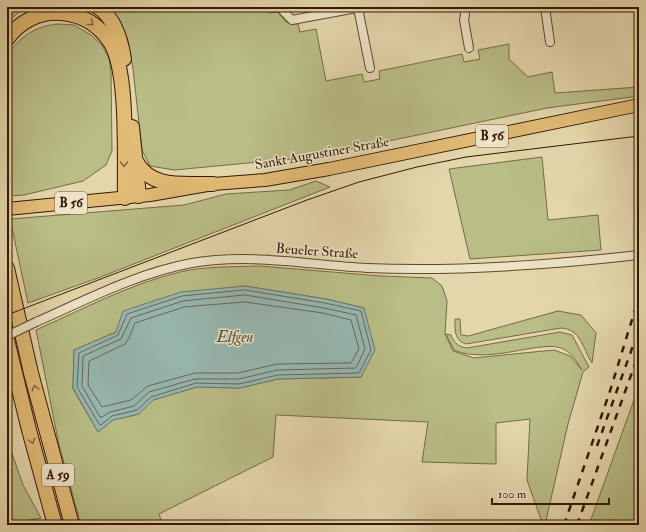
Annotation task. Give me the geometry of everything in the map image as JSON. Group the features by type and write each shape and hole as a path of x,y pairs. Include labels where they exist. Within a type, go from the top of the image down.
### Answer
{"highway":[{"path":"98,7 113,24 121,41 126,67 136,161 132,197"},
{"path":"7,39 22,24 33,17 56,13 79,16 91,22 111,42 120,70 125,144 132,197"},
{"path":"136,161 147,175 159,182 213,184"},
{"name":"A 59","path":"7,268 31,373 72,525"},
{"name":"A 59","path":"8,342 29,430 56,525"}],"main road":[{"name":"Sankt Augustiner Straße","path":"12,209 132,197 213,184 265,180 329,169 639,106"}],"street":[{"path":"282,7 284,12 292,20 360,7 370,68"},
{"path":"464,7 466,15 464,20 469,48"},
{"path":"545,7 550,42"},
{"name":"Beueler Straße","path":"8,342 36,322 142,277 192,263 218,260 259,260 368,268 424,268 569,262 639,255"}],"green space":[{"path":"7,7 39,7 19,12 7,22"},
{"path":"108,7 267,7 268,13 278,12 286,22 298,24 300,32 316,29 326,81 362,74 364,82 380,79 379,71 462,54 464,62 480,59 478,50 509,44 509,59 528,77 552,72 555,93 639,87 639,96 547,108 312,157 174,170 150,166 142,150 133,69 128,40 119,19"},
{"path":"58,24 74,25 91,35 102,45 109,59 111,71 112,151 106,165 83,181 24,195 10,196 7,184 7,55 17,43 35,30"},
{"path":"542,157 548,220 598,215 601,250 470,259 449,169"},
{"path":"316,181 330,187 98,278 28,303 10,219 184,205 226,194 289,190"},
{"path":"259,266 381,276 432,278 442,286 447,301 445,334 453,351 474,358 554,350 570,356 582,370 571,354 565,349 558,347 551,346 483,355 463,353 454,350 446,334 451,335 459,346 467,348 560,332 572,335 589,367 583,372 568,424 545,525 543,525 527,480 530,419 496,423 496,464 422,462 428,422 276,415 273,457 159,514 163,525 81,525 59,445 36,330 125,290 161,277 200,269","holes":["245,286 326,299 364,308 361,377 278,379 240,388 197,387 153,400 139,414 113,420 98,432 73,389 74,350 116,332"]},
{"path":"558,311 581,315 596,333 592,363 581,341 568,329 561,328 466,344 459,340 456,334 455,319 460,319 461,335 468,336"},
{"path":"639,386 639,525 589,525"},
{"path":"7,439 23,485 41,518 14,523 7,506"}],"water":[{"name":"Elfgen","path":"245,286 326,299 364,308 375,350 361,377 278,379 240,388 197,387 153,400 139,414 113,420 98,432 73,388 74,350 116,332 123,311 181,292"}],"tram line":[{"path":"7,315 307,200 359,182 417,167 466,157 639,136"}],"railway":[{"path":"564,525 610,391 639,297"},
{"path":"597,446 639,329"},
{"path":"577,525 639,353"}]}
